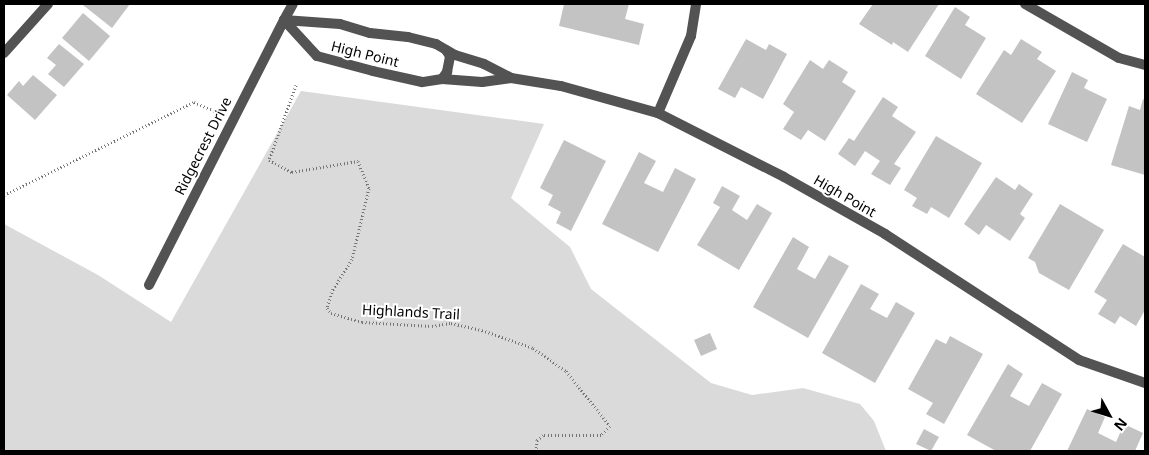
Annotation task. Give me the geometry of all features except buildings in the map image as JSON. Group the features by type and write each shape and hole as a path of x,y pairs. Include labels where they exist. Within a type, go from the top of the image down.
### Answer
{"street":[{"path":"4,53 48,4"},
{"path":"283,4 284,20"},
{"name":"Ridgecrest Drive","path":"149,285 292,4"},
{"path":"658,113 691,36 696,4"},
{"path":"1025,4 1119,58 1145,65"},
{"name":"High Point","path":"284,20 340,24 370,33 408,37 436,44 455,55 484,64 510,78"},
{"name":"High Point","path":"284,20 317,56 422,82 442,79 482,82 510,78 561,86 658,113 784,177 884,234 1078,360 1145,383"},
{"path":"442,79 447,72 450,56 446,50"}],"path":[{"name":"Highlands Trail","path":"296,85 269,160 292,172 358,161 369,188 352,259 333,289 327,308 331,314 362,322 432,326 451,323 482,330 533,348 566,371 610,426 601,435 543,435 537,440 536,451"},
{"path":"4,195 194,102 232,119"}],"shaded area":[{"path":"301,91 544,124 511,198 570,247 591,289 711,383 752,395 803,388 860,404 874,421 886,451 4,451 4,224 98,275 171,322"}]}
